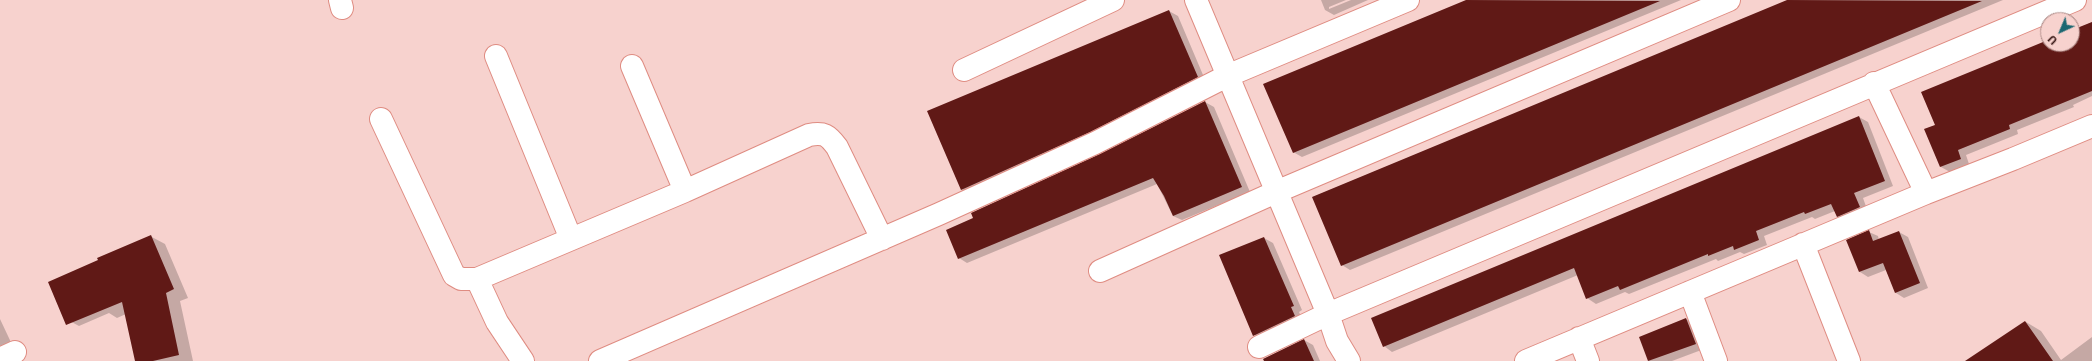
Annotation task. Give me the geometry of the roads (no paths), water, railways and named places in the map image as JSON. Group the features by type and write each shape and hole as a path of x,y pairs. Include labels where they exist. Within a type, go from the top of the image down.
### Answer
{"street":[{"path":"964,70 1089,5 1113,0"},
{"path":"1196,0 1328,314 1337,341 1349,361"},
{"path":"600,361 1095,143 1227,76 1408,0"},
{"path":"1100,271 1276,192 1729,0"},
{"path":"1259,347 1328,314 1874,83 2075,0"},
{"path":"496,56 571,239"},
{"path":"632,66 685,191"},
{"path":"1874,83 1926,193"},
{"path":"382,119 454,274 461,279 477,279 685,191 809,135 824,133 830,137 837,147 882,238"},
{"path":"1526,361 1803,244 2092,126"},
{"path":"1803,244 1849,361"},
{"path":"477,279 497,322 523,361"},
{"path":"1690,292 1716,361"},
{"path":"1579,338 1588,361"}]}
